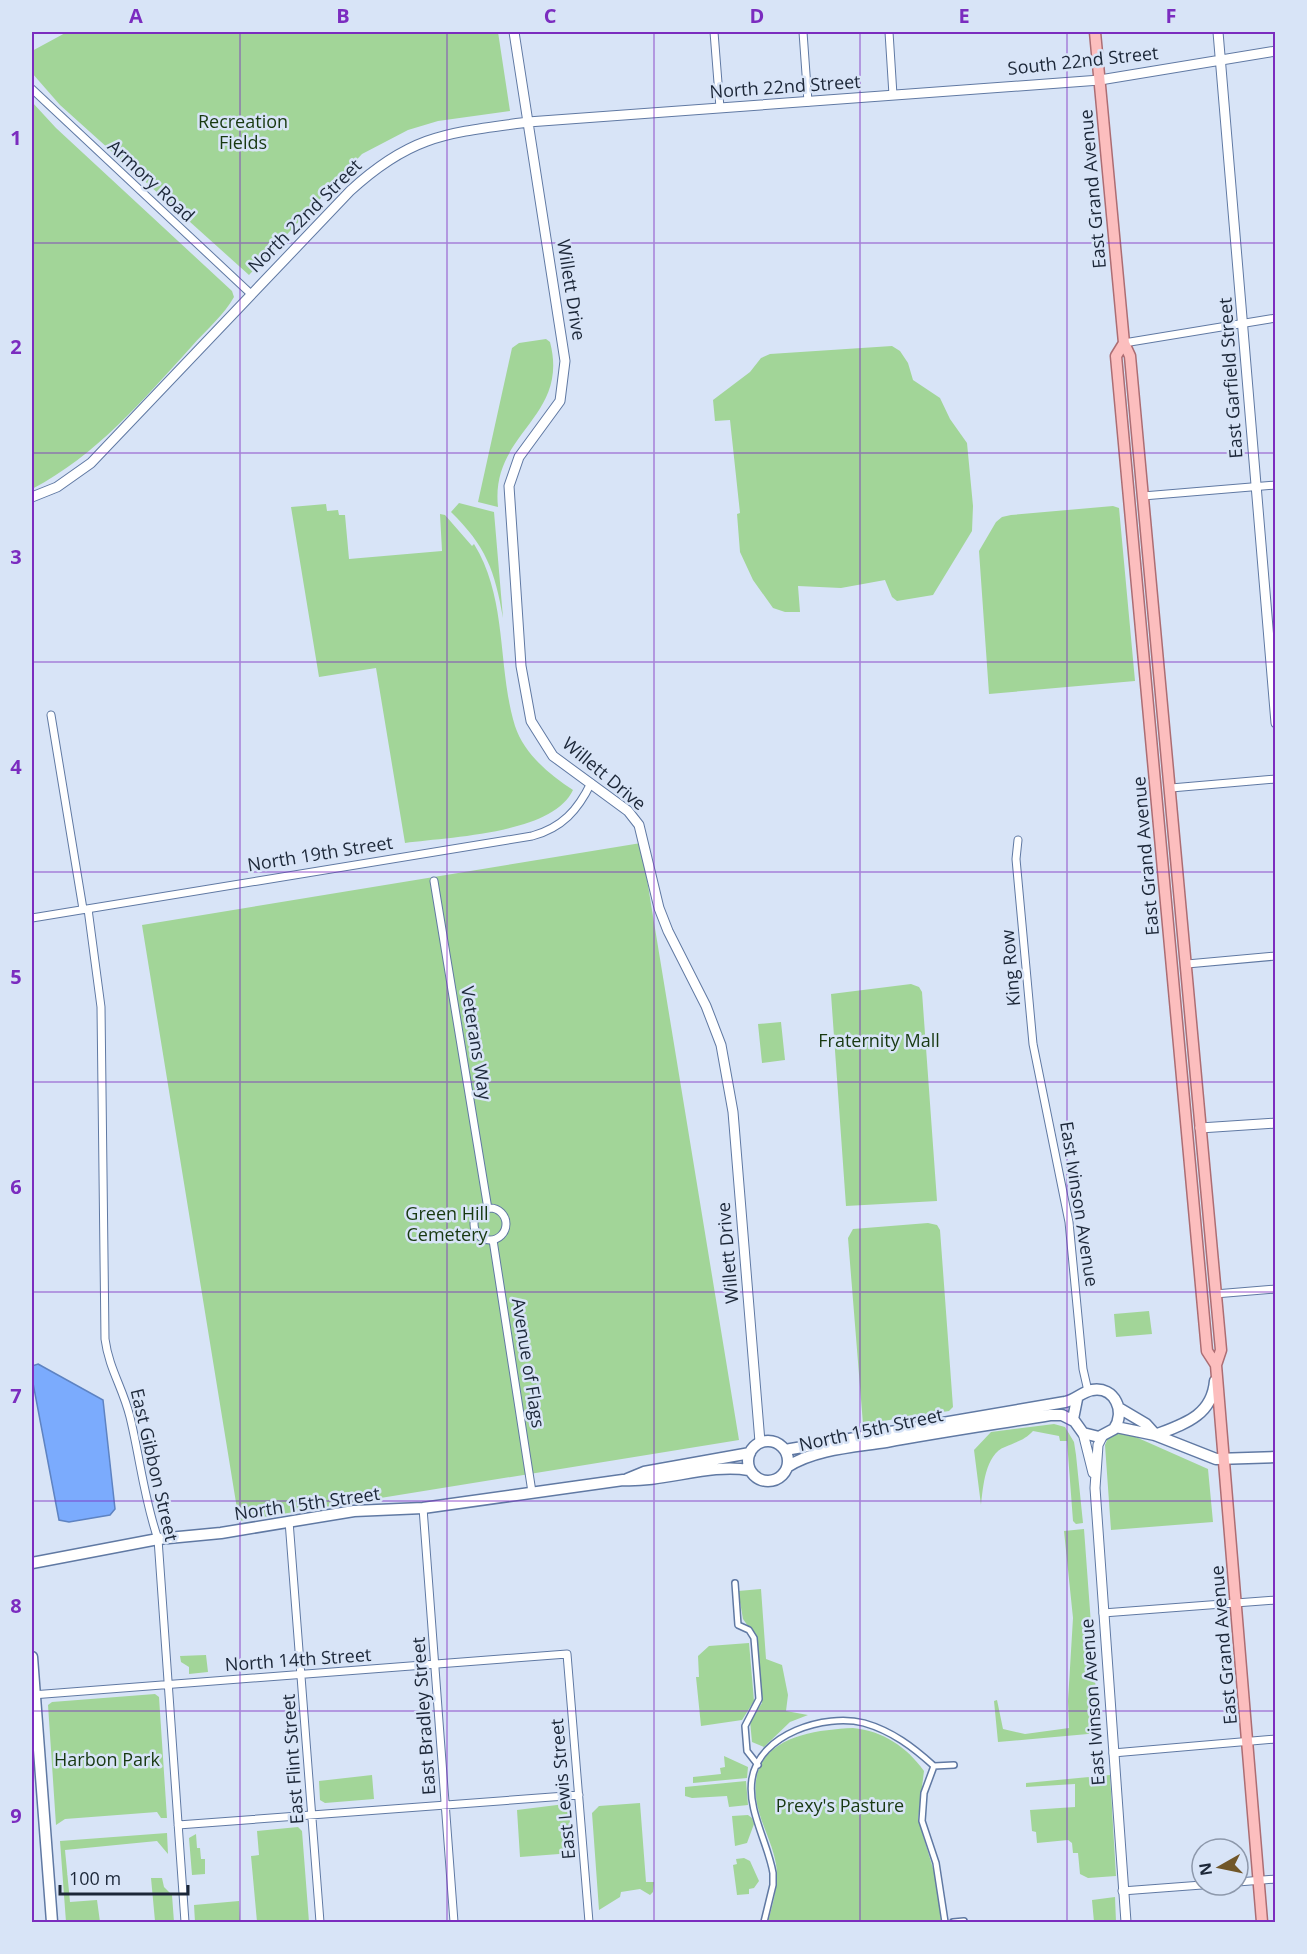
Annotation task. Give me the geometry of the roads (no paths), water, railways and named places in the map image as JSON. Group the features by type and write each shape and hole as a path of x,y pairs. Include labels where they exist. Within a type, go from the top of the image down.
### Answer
{"main road":[{"name":"East Grand Avenue","path":"1095,32 1124,343 1130,356 1221,1350 1216,1365 1238,1603 1262,1923"},
{"name":"East Grand Avenue","path":"1124,343 1116,356 1207,1351 1216,1365"},
{"path":"1155,1435 1187,1423 1206,1409 1214,1392 1216,1365"},
{"path":"1088,1391 1104,1391 1114,1398 1119,1408 1116,1427 1102,1437 1083,1433 1074,1421 1062,1415 962,1424 1077,1399 1088,1391"},
{"path":"1074,1421 1074,1407 1077,1399"},
{"path":"1119,1408 1146,1424 1155,1435"},
{"name":"North 15th Street","path":"760,1442 772,1441 785,1450 962,1424"},
{"name":"North 15th Street","path":"32,1563 158,1539 354,1511 423,1508 624,1480 645,1481 729,1469 749,1470 759,1480 768,1482 781,1477 787,1467 800,1460 962,1424"},
{"path":"1116,1427 1155,1435 1225,1461 1275,1457"},
{"path":"749,1470 750,1453 760,1442"},
{"name":"North 15th Street","path":"785,1450 787,1467"},
{"name":"North 15th Street","path":"624,1480 644,1472 750,1453"},
{"path":"32,1657 33,1695 52,1923"}],"street":[{"name":"Willett Drive","path":"514,32 565,368 560,401 550,418 523,450 511,475 509,499 521,666 528,712 540,738 553,756 628,811 639,825 665,923 721,1045 733,1112 760,1442"},
{"path":"714,32 720,108"},
{"path":"803,32 808,102"},
{"path":"889,32 893,95"},
{"name":"East Garfield Street","path":"1218,32 1244,324 1275,723"},
{"name":"South 22nd Street","path":"893,95 1100,80 1275,51"},
{"name":"Armory Road","path":"32,89 251,294"},
{"name":"North 22nd Street","path":"32,497 57,487 92,463 350,191 398,153 442,136 528,122 893,95"},
{"path":"1124,343 1275,318"},
{"path":"1143,496 1275,484"},
{"name":"East Gibbon Street","path":"51,715 101,1007 105,1339 109,1364 119,1381 130,1417 145,1500 158,1539 185,1923"},
{"path":"1171,788 1275,779"},
{"name":"North 19th Street","path":"32,918 532,836 552,829 572,815 591,783"},
{"name":"King Row","path":"1018,840 1016,859 1033,1044 1045,1092"},
{"name":"Veterans Way","path":"434,882 488,1209"},
{"path":"1186,964 1275,956"},
{"name":"East Ivinson Avenue","path":"1045,1092 1069,1222 1083,1369 1088,1391"},
{"path":"1200,1128 1275,1123"},
{"path":"488,1209 497,1210 506,1221 504,1231 493,1240 480,1237 474,1225 480,1213 488,1209"},
{"name":"Avenue of Flags","path":"493,1240 532,1492"},
{"path":"1215,1294 1275,1289"},
{"name":"East Ivinson Avenue","path":"1083,1433 1094,1478 1126,1923"},
{"name":"East Ivinson Avenue","path":"1094,1478 1098,1445 1102,1437"},
{"name":"East Bradley Street","path":"423,1508 454,1923"},
{"name":"East Flint Street","path":"289,1521 320,1923"},
{"path":"735,1583 738,1624 749,1630 754,1638 759,1700 745,1726 747,1751 758,1765"},
{"path":"1103,1613 1275,1600"},
{"name":"North 14th Street","path":"33,1695 567,1654"},
{"name":"East Lewis Street","path":"567,1654 589,1923"},
{"path":"764,1923 773,1873 753,1801 752,1779 758,1765 777,1738 800,1727 862,1723 909,1743 934,1766 954,1766"},
{"path":"1113,1753 1275,1739"},
{"path":"934,1766 924,1793 921,1810 922,1821 936,1863 945,1923"},
{"path":"178,1825 579,1795"},
{"path":"1250,1881 1275,1879"},
{"path":"1122,1891 1190,1886"},
{"path":"953,1923 964,1921"}],"water":[{"path":"38,1364 103,1400 115,1509 110,1515 69,1522 59,1520 32,1378 32,1366"}],"park label":[{"name":"Recreation Fields","path":"243,132"},
{"name":"Fraternity Mall","path":"879,1041"},
{"name":"Green Hill Cemetery","path":"447,1224"},
{"name":"Harbon Park","path":"107,1760"},
{"name":"Prexy's Pasture","path":"840,1806"}]}
